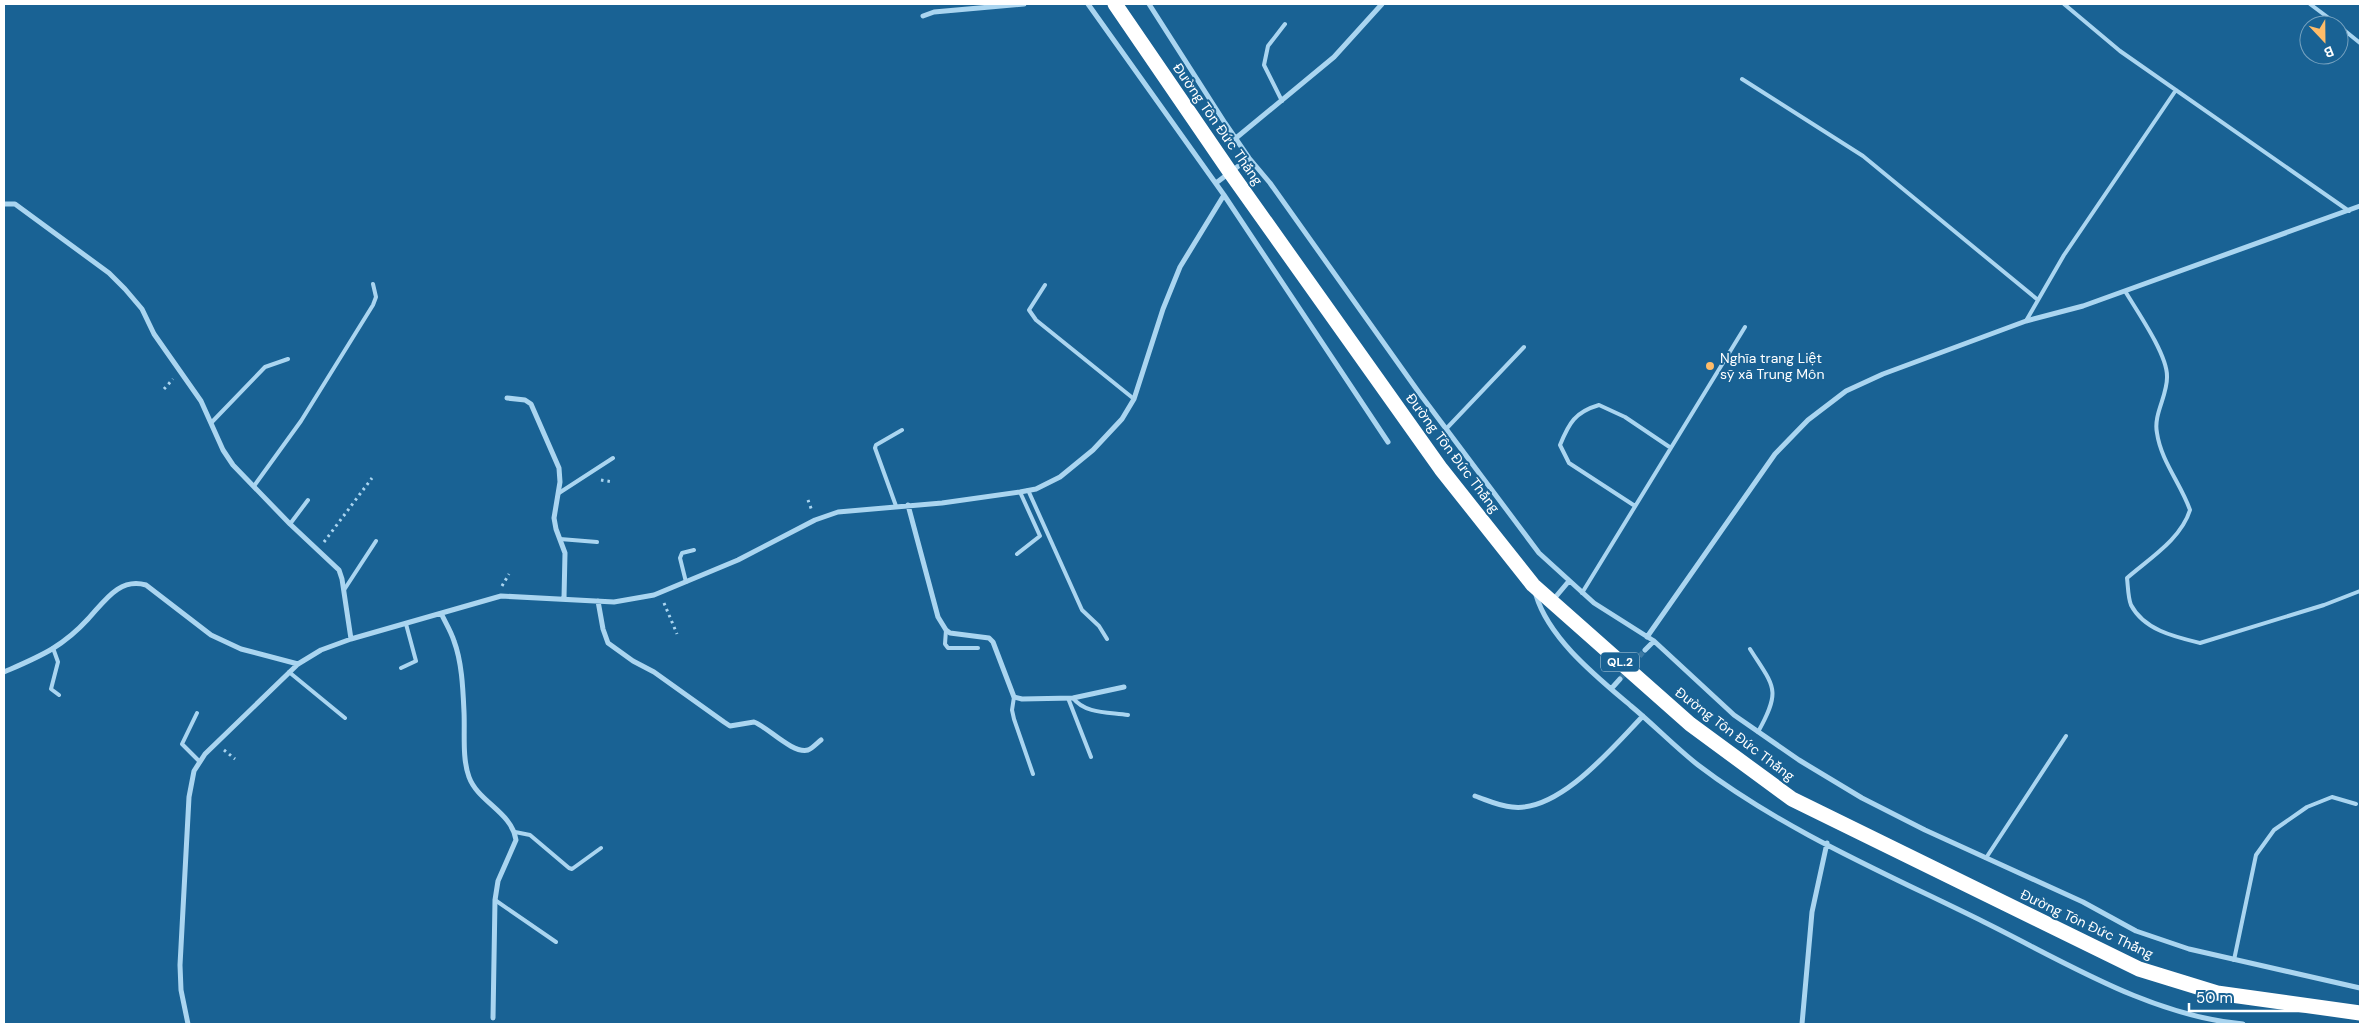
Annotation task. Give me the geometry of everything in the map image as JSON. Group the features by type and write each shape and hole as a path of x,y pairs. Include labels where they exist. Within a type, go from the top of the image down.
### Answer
{"highway":[{"name":"Đường Tôn Đức Thắng","path":"1115,4 1230,172 1441,469 1534,585 1690,724 1792,798 2139,968 2217,993 2360,1013"}],"street":[{"path":"923,16 934,12 1024,4"},
{"path":"1088,4 1216,183 1388,442"},
{"path":"1149,4 1249,158 1270,183 1446,429 1539,553 1582,593 1654,641 1734,716 1799,760 1862,798 2083,902 2136,931 2189,949 2360,988"},
{"path":"1236,138 1334,58 1382,4"},
{"path":"1216,183 1249,158"},
{"path":"188,1024 180,990 180,965 189,797 194,771 199,761 298,664 322,650 351,639 501,596 614,602 660,593 738,560 815,520 838,512 942,503 1020,492 1060,477 1077,464 1122,419 1134,399 1163,309 1180,267 1224,195"},
{"path":"4,204 15,204 109,273 142,309 154,334 200,401 223,450 290,524 339,570 351,639"},
{"path":"1647,637 1775,454 1808,420 1846,392 1883,374 2026,320 2083,306 2360,206"},
{"path":"508,398 525,400 536,411 559,468 559,493 554,518 566,562 564,598"},
{"path":"908,505 938,617 950,633 989,638 998,652 1014,698 1071,698 1124,687"},
{"path":"1552,601 1569,581"},
{"path":"4,672 53,648 86,621 111,594 120,587 135,582 146,585 210,635 241,648 298,664"},
{"path":"1534,585 1547,620 1586,667 1699,766 1772,814 2099,979 2145,999 2191,1014 2243,1024"},
{"path":"598,601 603,629 608,643 633,661 654,672 730,726 754,722 784,742 805,750 811,749 821,740"},
{"path":"441,613 455,641 460,670 465,760 469,777 477,791 512,825 515,832 516,840 498,881 495,900 493,1018"},
{"path":"1645,650 1654,641"},
{"path":"1611,689 1620,679"},
{"path":"1475,796 1512,807 1528,806 1545,800 1579,782 1643,716"},
{"path":"1802,1024 1812,912 1827,843"}],"lane":[{"path":"2064,4 2120,51 2350,211"},
{"path":"2310,4 2325,15"},
{"path":"2317,8 2321,4"},
{"path":"1282,101 1264,65 1268,46 1285,24"},
{"path":"2349,34 2360,43"},
{"path":"1742,79 1863,156 2038,300"},
{"path":"2026,320 2064,255 2176,90"},
{"path":"254,486 301,421 373,305 376,297 373,284"},
{"path":"1045,285 1029,310 1030,313 1036,320 1134,399"},
{"path":"2125,290 2165,363 2168,378 2160,404 2156,432 2164,457 2190,510 2186,523 2177,534 2128,578 2130,604 2144,623 2182,638 2200,642 2324,605 2360,591"},
{"path":"1582,593 1745,327"},
{"path":"1446,429 1524,347"},
{"path":"211,423 265,367 288,359"},
{"path":"1635,506 1569,463 1560,446 1566,430 1582,410 1599,405 1625,417 1671,448"},
{"path":"896,506 875,448 876,444 902,430"},
{"path":"559,493 613,458"},
{"path":"1028,490 1082,610 1099,626 1108,639"},
{"path":"1017,554 1040,536 1020,492"},
{"path":"290,524 308,500"},
{"path":"560,538 597,542"},
{"path":"344,590 376,541"},
{"path":"686,582 680,558 682,553 694,550"},
{"path":"401,668 416,661 406,624"},
{"path":"946,630 946,644 948,648 978,648"},
{"path":"53,648 58,662 51,690 59,695"},
{"path":"1750,649 1773,687 1772,701 1768,714 1758,732"},
{"path":"289,672 345,718"},
{"path":"1014,698 1012,710 1033,774"},
{"path":"1071,698 1079,705 1091,710 1128,715"},
{"path":"1071,698 1091,757"},
{"path":"197,713 182,744 199,761"},
{"path":"1986,858 2066,736"},
{"path":"2234,960 2256,855 2274,830 2308,807 2332,797 2356,804"},
{"path":"515,832 530,835 572,869 601,848"},
{"path":"495,900 556,942"}],"path":[{"path":"320,552 324,541 372,478"},
{"path":"660,593 677,634"}],"tunnel":[{"path":"1620,679 1645,650"}],"place":[{"name":"Nghĩa trang Liệt sỹ xã Trung Môn","path":"1710,366"}]}
